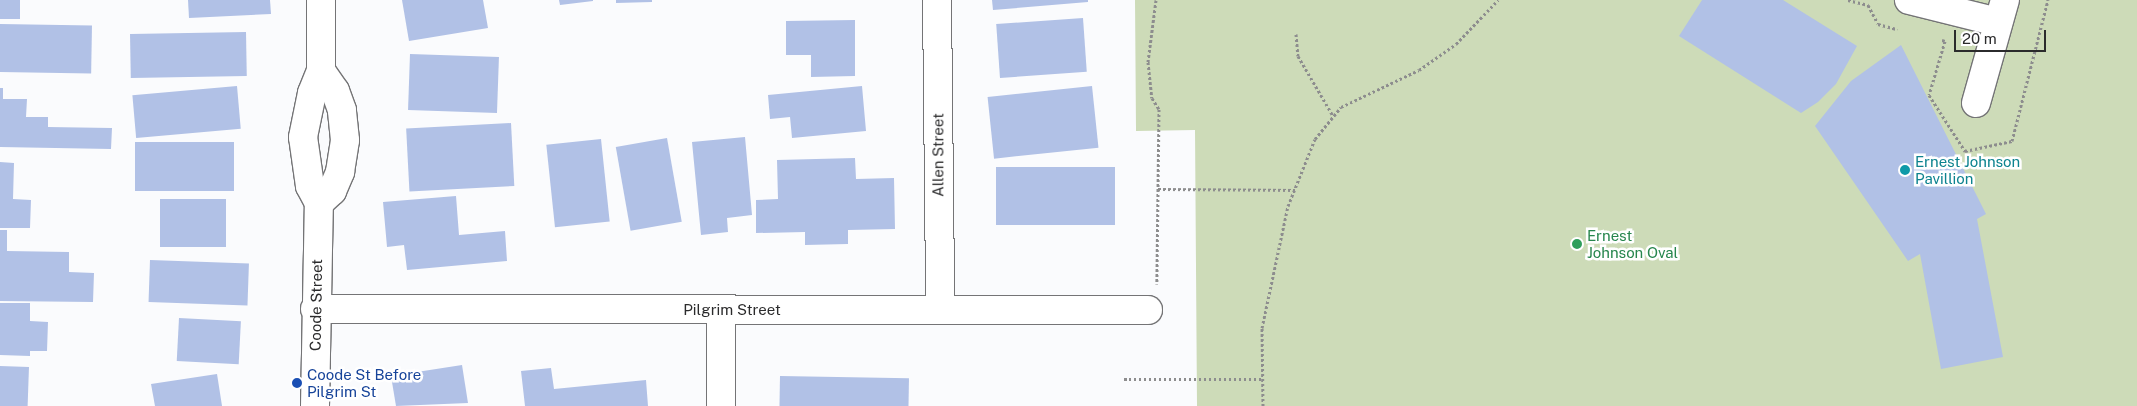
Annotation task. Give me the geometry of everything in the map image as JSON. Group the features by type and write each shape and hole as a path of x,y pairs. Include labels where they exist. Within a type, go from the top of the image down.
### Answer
{"street":[{"name":"Coode Street","path":"315,406 315,309 319,203 310,186 303,137 312,93 321,71 321,0"},
{"name":"Allen Street","path":"937,0 940,310"},
{"path":"1909,0 2002,11 1976,103"},
{"path":"319,203 332,191 340,172 345,140 342,110 335,91 321,71"},
{"name":"Pilgrim Street","path":"315,309 1148,310"},
{"path":"720,310 721,406"}],"path":[{"path":"1148,310 1157,306 1159,109 1152,98 1148,62 1156,0"},
{"path":"1263,406 1262,328 1288,206 1315,139 1341,107 1419,70 1456,44 1498,0"},
{"path":"1296,34 1298,56 1333,116"},
{"path":"1158,189 1295,190"},
{"path":"1124,379 1263,379"}],"green space":[{"path":"1135,0 2137,0 2137,406 1197,406 1195,130 1136,131"}],"building":[{"path":"0,0 20,0 20,19 0,19"},
{"path":"188,0 270,0 271,14 189,18"},
{"path":"402,0 483,0 488,28 409,41"},
{"path":"559,0 593,0 593,1 560,5"},
{"path":"616,0 652,0 652,2 616,3"},
{"path":"992,0 1088,0 1088,2 993,10"},
{"path":"1702,0 1783,0 1857,46 1836,84 1818,102 1801,113 1679,36"},
{"path":"1083,18 1087,72 1000,78 996,24"},
{"path":"855,20 855,76 811,77 811,55 786,55 786,21"},
{"path":"0,24 92,26 91,74 0,72"},
{"path":"246,32 247,76 131,78 130,34"},
{"name":"Ernest Johnson Pavillion","path":"1901,45 1986,214 1977,219 2003,357 1941,369 1920,254 1908,261 1815,126 1851,81"},
{"path":"410,54 499,57 497,113 408,110"},
{"path":"237,86 241,129 136,138 132,95"},
{"path":"862,86 866,131 792,138 790,117 770,119 768,95"},
{"path":"1092,86 1098,148 994,159 988,97"},
{"path":"0,88 3,88 3,99 27,99 26,117 48,117 48,127 112,128 111,149 0,147"},
{"path":"511,123 514,186 409,191 406,128"},
{"path":"745,137 752,215 727,218 728,232 701,235 692,142"},
{"path":"667,138 682,222 631,231 616,147"},
{"path":"601,139 610,222 555,227 546,145"},
{"path":"135,142 234,142 234,191 135,191"},
{"path":"855,158 856,179 894,178 895,229 848,230 848,244 805,245 805,232 756,233 756,200 778,199 777,160"},
{"path":"0,162 14,163 13,199 31,200 30,228 0,228"},
{"path":"996,167 1115,167 1115,225 996,225"},
{"path":"456,196 459,235 505,231 507,261 407,270 404,245 387,247 383,202"},
{"path":"160,199 226,199 226,247 160,247"},
{"path":"0,230 7,230 7,251 69,252 69,272 94,273 93,302 0,301"},
{"path":"150,260 249,263 247,305 149,302"},
{"path":"0,303 30,303 30,321 48,322 47,351 30,351 30,356 0,355"},
{"path":"179,318 241,321 239,364 177,361"},
{"path":"462,365 468,403 396,406 391,376"},
{"path":"0,366 29,367 28,406 0,406"},
{"path":"551,368 554,389 646,380 648,406 525,406 521,371"},
{"path":"217,374 222,406 155,406 151,384"},
{"path":"780,376 909,378 908,406 779,406"}],"place":[{"name":"Ernest Johnson Pavillion","path":"1905,170"},
{"name":"Ernest Johnson Oval","path":"1577,244"},
{"name":"Coode St Before Pilgrim St","path":"297,383"}]}
